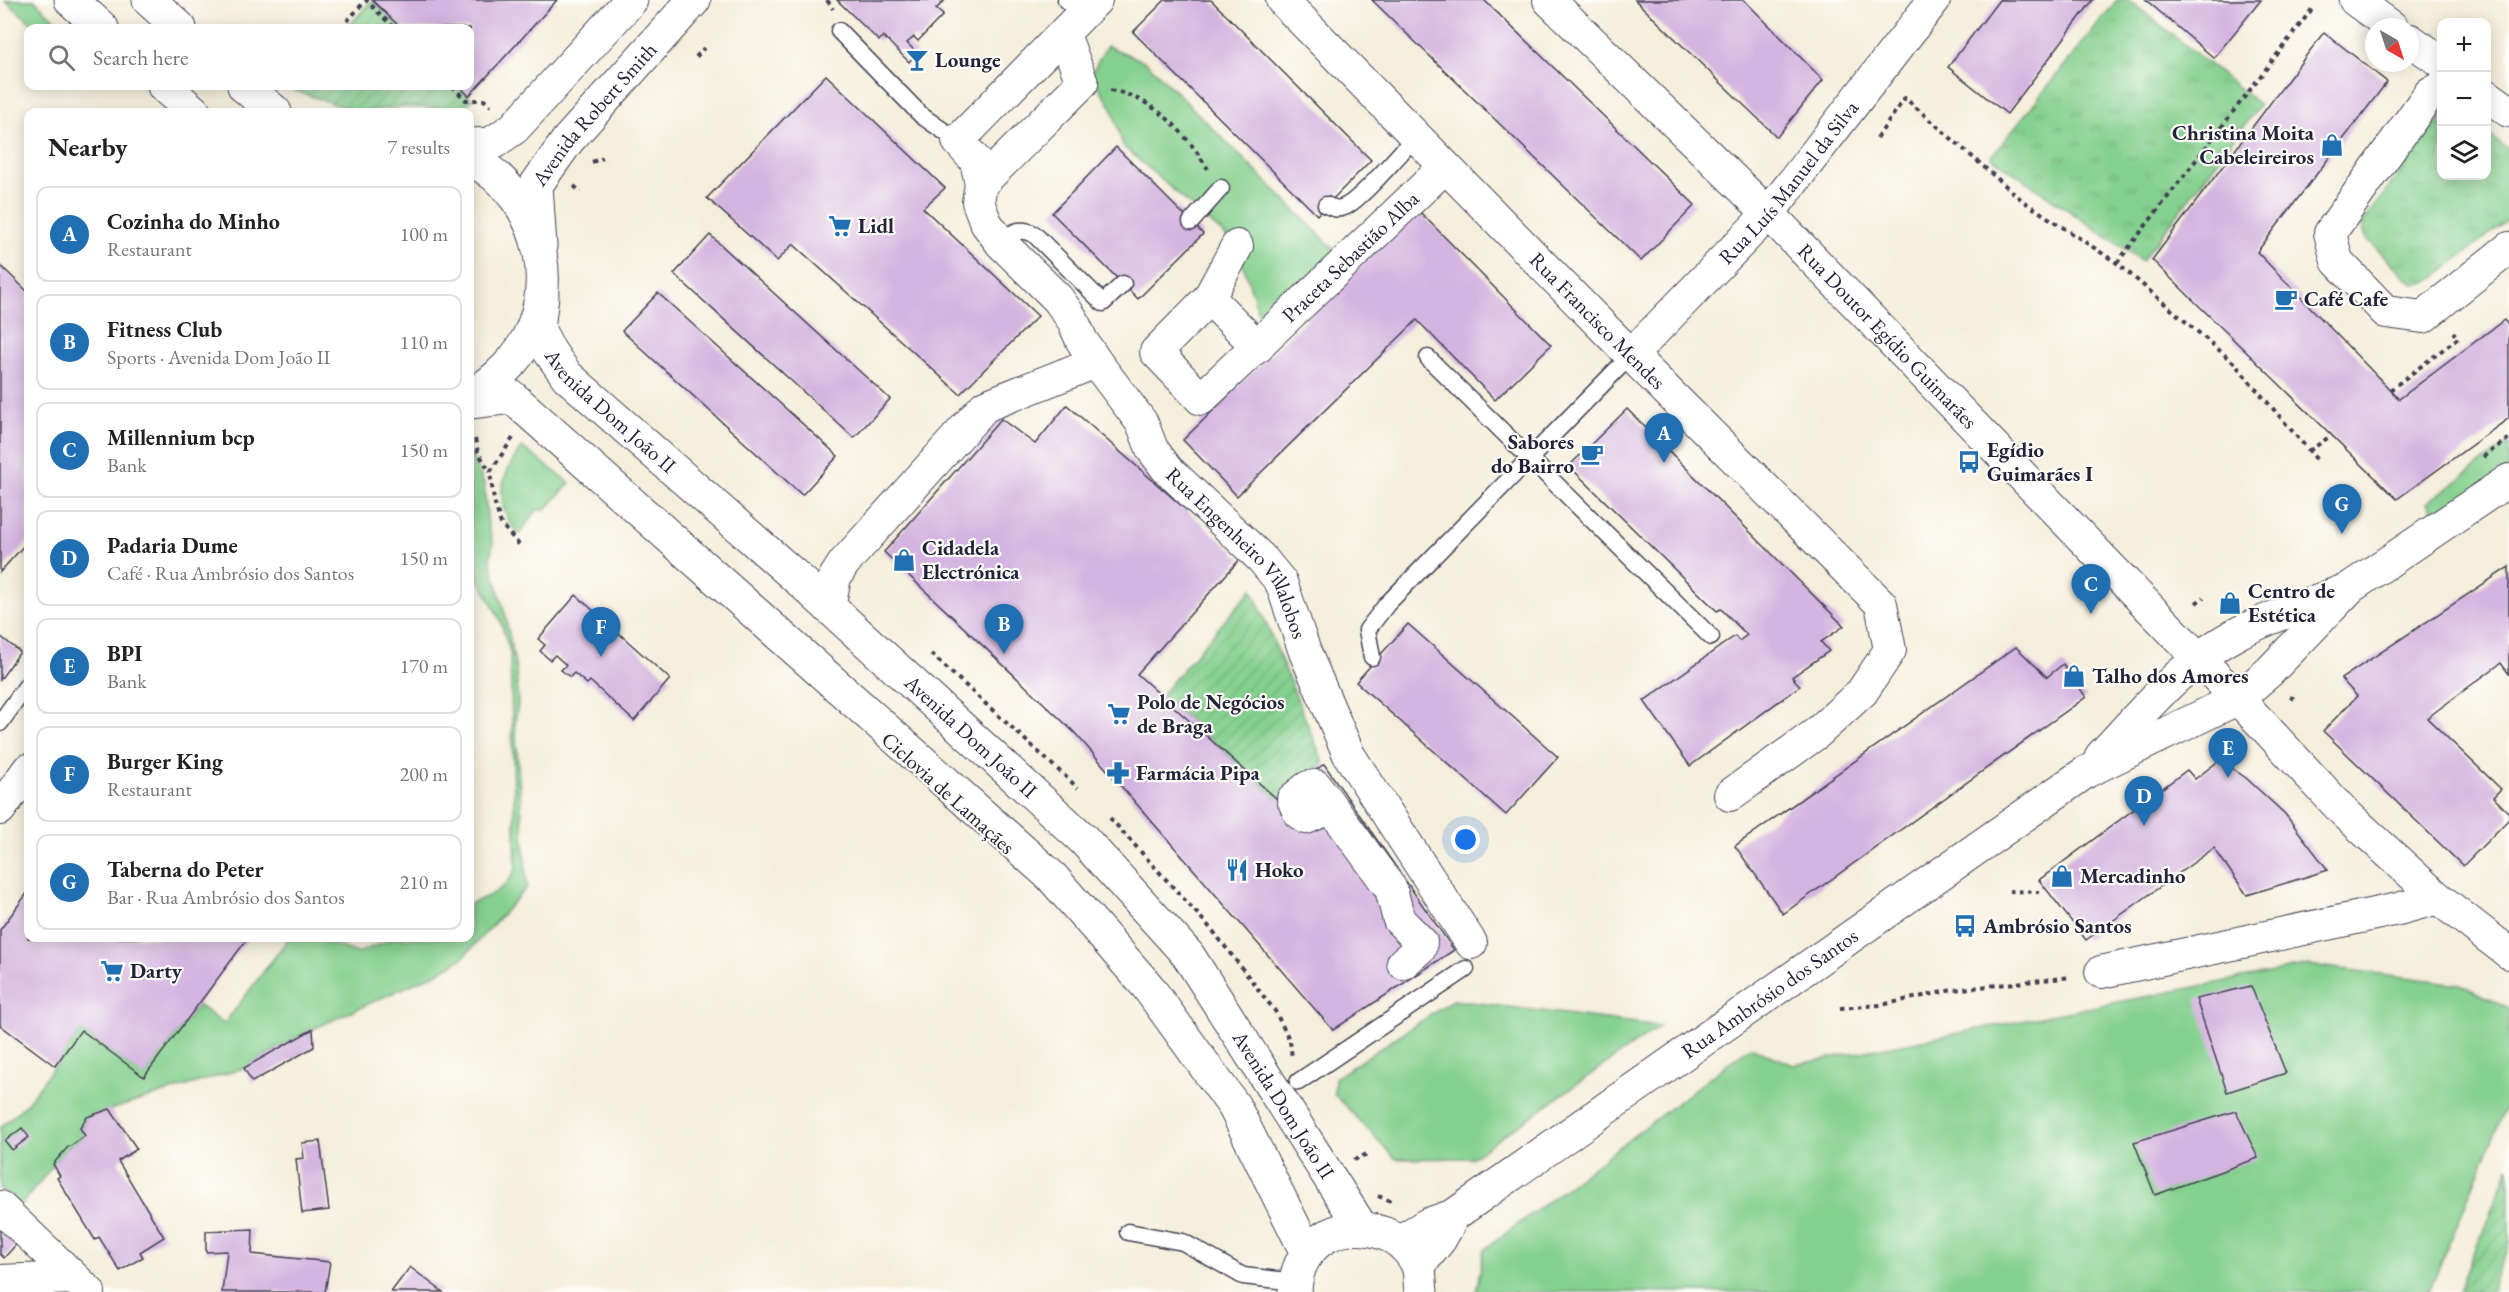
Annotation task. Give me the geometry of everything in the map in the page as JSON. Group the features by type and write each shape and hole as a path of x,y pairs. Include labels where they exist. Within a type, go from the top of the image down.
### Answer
{"main road":[{"path":"71,0 98,24"},
{"path":"148,0 175,24"},
{"path":"474,145 491,144 514,128 631,0"},
{"name":"Avenida Robert Smith","path":"540,246 536,185 568,140 694,0"},
{"path":"169,90 189,108"},
{"path":"249,90 270,108"},
{"path":"474,162 499,178 519,200 530,218 540,246 543,270 542,296 536,320 514,360 492,382 474,393"},
{"name":"Avenida Dom João II","path":"542,296 538,329 550,352 567,376 805,585 1083,839 1188,955 1361,1227"},
{"name":"Avenida Dom João II","path":"474,402 512,397 1052,878 1148,987 1234,1106 1300,1276"},
{"path":"1300,1276 1328,1234 1344,1228 1361,1227 1380,1231 1400,1241 1410,1253 1420,1280"}],"street":[{"name":"Rua Francisco Mendes","path":"1282,0 1631,355 1881,604 1890,650 1862,692 1817,733 1730,795"},
{"name":"Rua Doutor Egídio Guimarães","path":"1549,0 1768,214 2344,812 2438,898 2509,953"},
{"name":"Rua Luís Manuel da Silva","path":"1631,355 1768,214 1934,0"},
{"path":"2355,0 2380,18"},
{"path":"981,184 1082,83 1077,12"},
{"path":"958,141 1077,12"},
{"path":"2419,46 2437,59"},
{"path":"2437,90 2430,93 2330,233 2337,261 2386,312 2423,317 2504,264"},
{"path":"2491,98 2509,111"},
{"name":"Rua Engenheiro Villalobos","path":"958,141 976,161 981,184 978,202 986,223 1001,243 1058,299 1096,362 1142,423 1152,449 1167,469 1262,559 1281,582 1305,652 1349,755 1468,956"},
{"name":"Praceta Sebastião Alba","path":"1237,246 1209,298 1156,352 1201,399 1445,167"},
{"path":"1209,298 1258,347"},
{"path":"829,608 835,577 844,563 985,406 1096,362"},
{"path":"2086,772 2218,679 2237,634 2351,587 2509,480"},
{"path":"805,585 830,573 844,563"},
{"path":"2086,772 2164,689 2269,672 2351,587"},
{"name":"Rua Ambrósio dos Santos","path":"1400,1241 1428,1224 1454,1215 2086,772"},
{"path":"0,809 24,776"},
{"path":"1334,810 1391,889 1399,920 1421,942 1420,948 1403,963"},
{"path":"2101,972 2398,909 2438,898"},
{"path":"0,1207 81,1285"},
{"name":"Rua Ambrósio dos Santos","path":"1420,1280 1454,1215"},
{"path":"0,1281 81,1285"}],"lane":[{"path":"839,31 921,116 958,141"},
{"path":"1326,205 1335,209 1346,207 1416,136"},
{"path":"1191,222 1221,188"},
{"path":"1001,243 1013,232 1024,230 1034,234 1103,303 1123,284"},
{"path":"1372,657 1367,630 1387,604 1631,355"},
{"path":"1428,358 1711,636"},
{"path":"0,723 24,690"},
{"path":"1298,1082 1468,956"},
{"path":"1128,1232 1183,1242 1243,1276 1300,1276"}],"path":[{"path":"345,24 366,0 390,24"},
{"path":"827,0 829,6"},
{"path":"2117,262 2312,9"},
{"path":"696,57 704,48"},
{"path":"1082,83 1118,91 1146,101 1170,119 1197,152 1221,188"},
{"path":"456,90 466,100 484,100"},
{"path":"1877,138 1905,98 2023,201 2117,262 2232,362 2317,460"},
{"path":"587,164 603,158"},
{"path":"567,195 571,184"},
{"path":"2390,390 2458,338"},
{"path":"490,472 518,432"},
{"path":"2309,451 2332,435"},
{"path":"475,439 478,452 490,472 494,501 501,524 521,547"},
{"path":"2196,603 2204,597"},
{"path":"2290,697 2298,700"},
{"path":"2229,748 2235,743"},
{"path":"2009,891 2039,892"},
{"path":"1840,1008 1881,1005 1952,990 2061,979 2101,972"},
{"path":"1354,1160 1367,1154"}],"green space":[{"path":"5,0 34,0 60,24 32,24"},
{"path":"372,0 397,24 351,24"},
{"path":"2117,0 2129,0 2260,105 2142,261 1991,157"},
{"path":"1107,46 1146,62 1336,251 1261,321 1237,246 1123,146 1112,108 1091,74"},
{"path":"293,90 463,90 473,100 459,108 346,108"},
{"path":"2437,123 2437,180 2491,180 2491,136 2509,150 2509,219 2427,283 2413,284 2366,238 2362,226"},
{"path":"2509,443 2509,468 2440,519 2427,503"},
{"path":"522,447 570,483 545,510 537,510 519,534 505,512 502,490 508,469"},
{"path":"474,460 484,484 488,526 493,542 490,559 505,614 516,669 518,704 515,723 527,887 463,958 439,972 313,1029 244,1068 87,1117 80,1128 85,1136 67,1148 22,1204 0,1190 0,1128 27,1103 81,1030 144,1076 198,1005 224,1024 286,942 326,942 358,953 384,942 474,942 474,902 503,887 516,868 510,652 500,620 480,581 474,559"},
{"path":"474,559 480,581 474,585"},
{"path":"1252,589 1324,764 1277,799 1161,695"},
{"path":"2309,965 2460,984 2509,1009 2509,1099 2429,1292 1476,1292 1484,1250 1750,1047 1794,1065"},
{"path":"1453,1000 1660,1026 1471,1158 1396,1159 1334,1094 1335,1078"},
{"path":"2509,1168 2509,1244 2490,1292 2458,1292"}],"building":[{"path":"372,0 557,0 469,96 463,90 474,90 474,24 397,24"},
{"path":"837,0 945,0 936,9 943,15 918,41 914,37 907,43 917,53 909,62 883,36 879,41"},
{"path":"1165,0 1211,0 1371,160 1317,215 1133,32"},
{"path":"1372,0 1484,0 1695,205 1641,261"},
{"path":"1635,0 1744,0 1823,80 1777,137"},
{"path":"1999,0 2093,0 2007,114 1948,67"},
{"path":"2146,0 2261,0 2214,58"},
{"path":"2324,32 2365,65 2365,72 2374,72 2387,82 2257,252 2399,399 2504,320 2509,326 2509,418 2397,499 2152,260"},
{"name":"Lidl","path":"826,75 945,188 923,208 1038,316 960,394 793,244 777,261 707,198"},
{"path":"1116,147 1203,234 1138,299 1052,213"},
{"path":"1418,210 1551,345 1495,400 1417,320 1237,496 1183,440"},
{"path":"710,235 890,399 854,438 674,274"},
{"path":"0,265 24,288 24,545 0,572"},
{"path":"658,293 838,456 802,495 622,331"},
{"name":"Polo de Negócios de Braga","path":"1067,405 1241,558 1137,674 1277,799 1324,764 1454,950 1333,1030 1075,733 884,552 1001,419 1035,444"},
{"path":"1627,409 1844,626 1821,642 1829,651 1792,677 1800,686 1690,766 1644,701 1735,636 1739,641 1747,635 1721,609 1717,611 1569,466"},
{"path":"2509,567 2509,674 2501,663 2427,718 2501,789 2493,797 2509,813 2509,819 2463,866 2323,731 2357,696 2341,679"},
{"path":"576,595 670,679 634,721 590,681 587,684 574,673 570,677 561,670 566,665 555,655 550,660 540,651 545,645 538,639"},
{"path":"1408,624 1558,757 1506,815 1356,682"},
{"path":"0,636 20,652 0,680"},
{"path":"2016,647 2047,677 2063,664 2086,697 1783,914 1735,846"},
{"path":"2220,760 2246,778 2285,814 2328,870 2247,895 2214,848 2086,940 2039,880 2187,770 2195,779"},
{"name":"Darty","path":"24,897 24,942 245,942 144,1077 81,1030 55,1066 0,1025 0,930"},
{"path":"2251,986 2286,1073 2227,1092 2196,999"},
{"path":"313,1029 314,1047 252,1082 244,1068"},
{"path":"110,1109 137,1149 118,1161 164,1237 140,1252 143,1257 120,1271 99,1237 95,1240 57,1178 60,1176 53,1164 67,1148 85,1136 80,1128 87,1117"},
{"path":"2236,1111 2258,1158 2155,1195 2134,1142"},
{"path":"22,1128 29,1137 12,1150 5,1141"},
{"path":"320,1141 329,1210 302,1213 296,1159 304,1158 302,1143"},
{"path":"0,1221 21,1239 4,1258 0,1254"},
{"path":"253,1229 252,1254 330,1262 325,1292 222,1292 227,1251 206,1252 206,1231"},
{"path":"410,1267 431,1283 443,1292 391,1292"}],"place":[{"name":"Lounge","path":"917,60"},
{"name":"Christina Moita Cabeleireiros","path":"2332,145"},
{"name":"Lidl","path":"840,226"},
{"name":"Café Cafe","path":"2286,299"},
{"name":"Sabores do Bairro","path":"1592,454"},
{"name":"Egídio Guimarães I","path":"1969,462"},
{"name":"Cozinha do Minho","path":"1664,463"},
{"name":"Taberna do Peter","path":"2342,534"},
{"name":"Cidadela Electrónica","path":"904,560"},
{"name":"Centro de Estética","path":"2230,603"},
{"name":"Millennium bcp","path":"2091,614"},
{"name":"Fitness Club","path":"1004,654"},
{"name":"Burger King","path":"601,657"},
{"name":"Talho dos Amores","path":"2074,676"},
{"name":"Polo de Negócios de Braga","path":"1119,714"},
{"name":"Farmácia Pipa","path":"1118,773"},
{"name":"BPI","path":"2228,778"},
{"name":"Padaria Dume","path":"2144,826"},
{"name":"Hoko","path":"1237,870"},
{"name":"Mercadinho","path":"2062,876"},
{"name":"Ambrósio Santos","path":"1965,926"},
{"name":"Darty","path":"112,971"}]}
